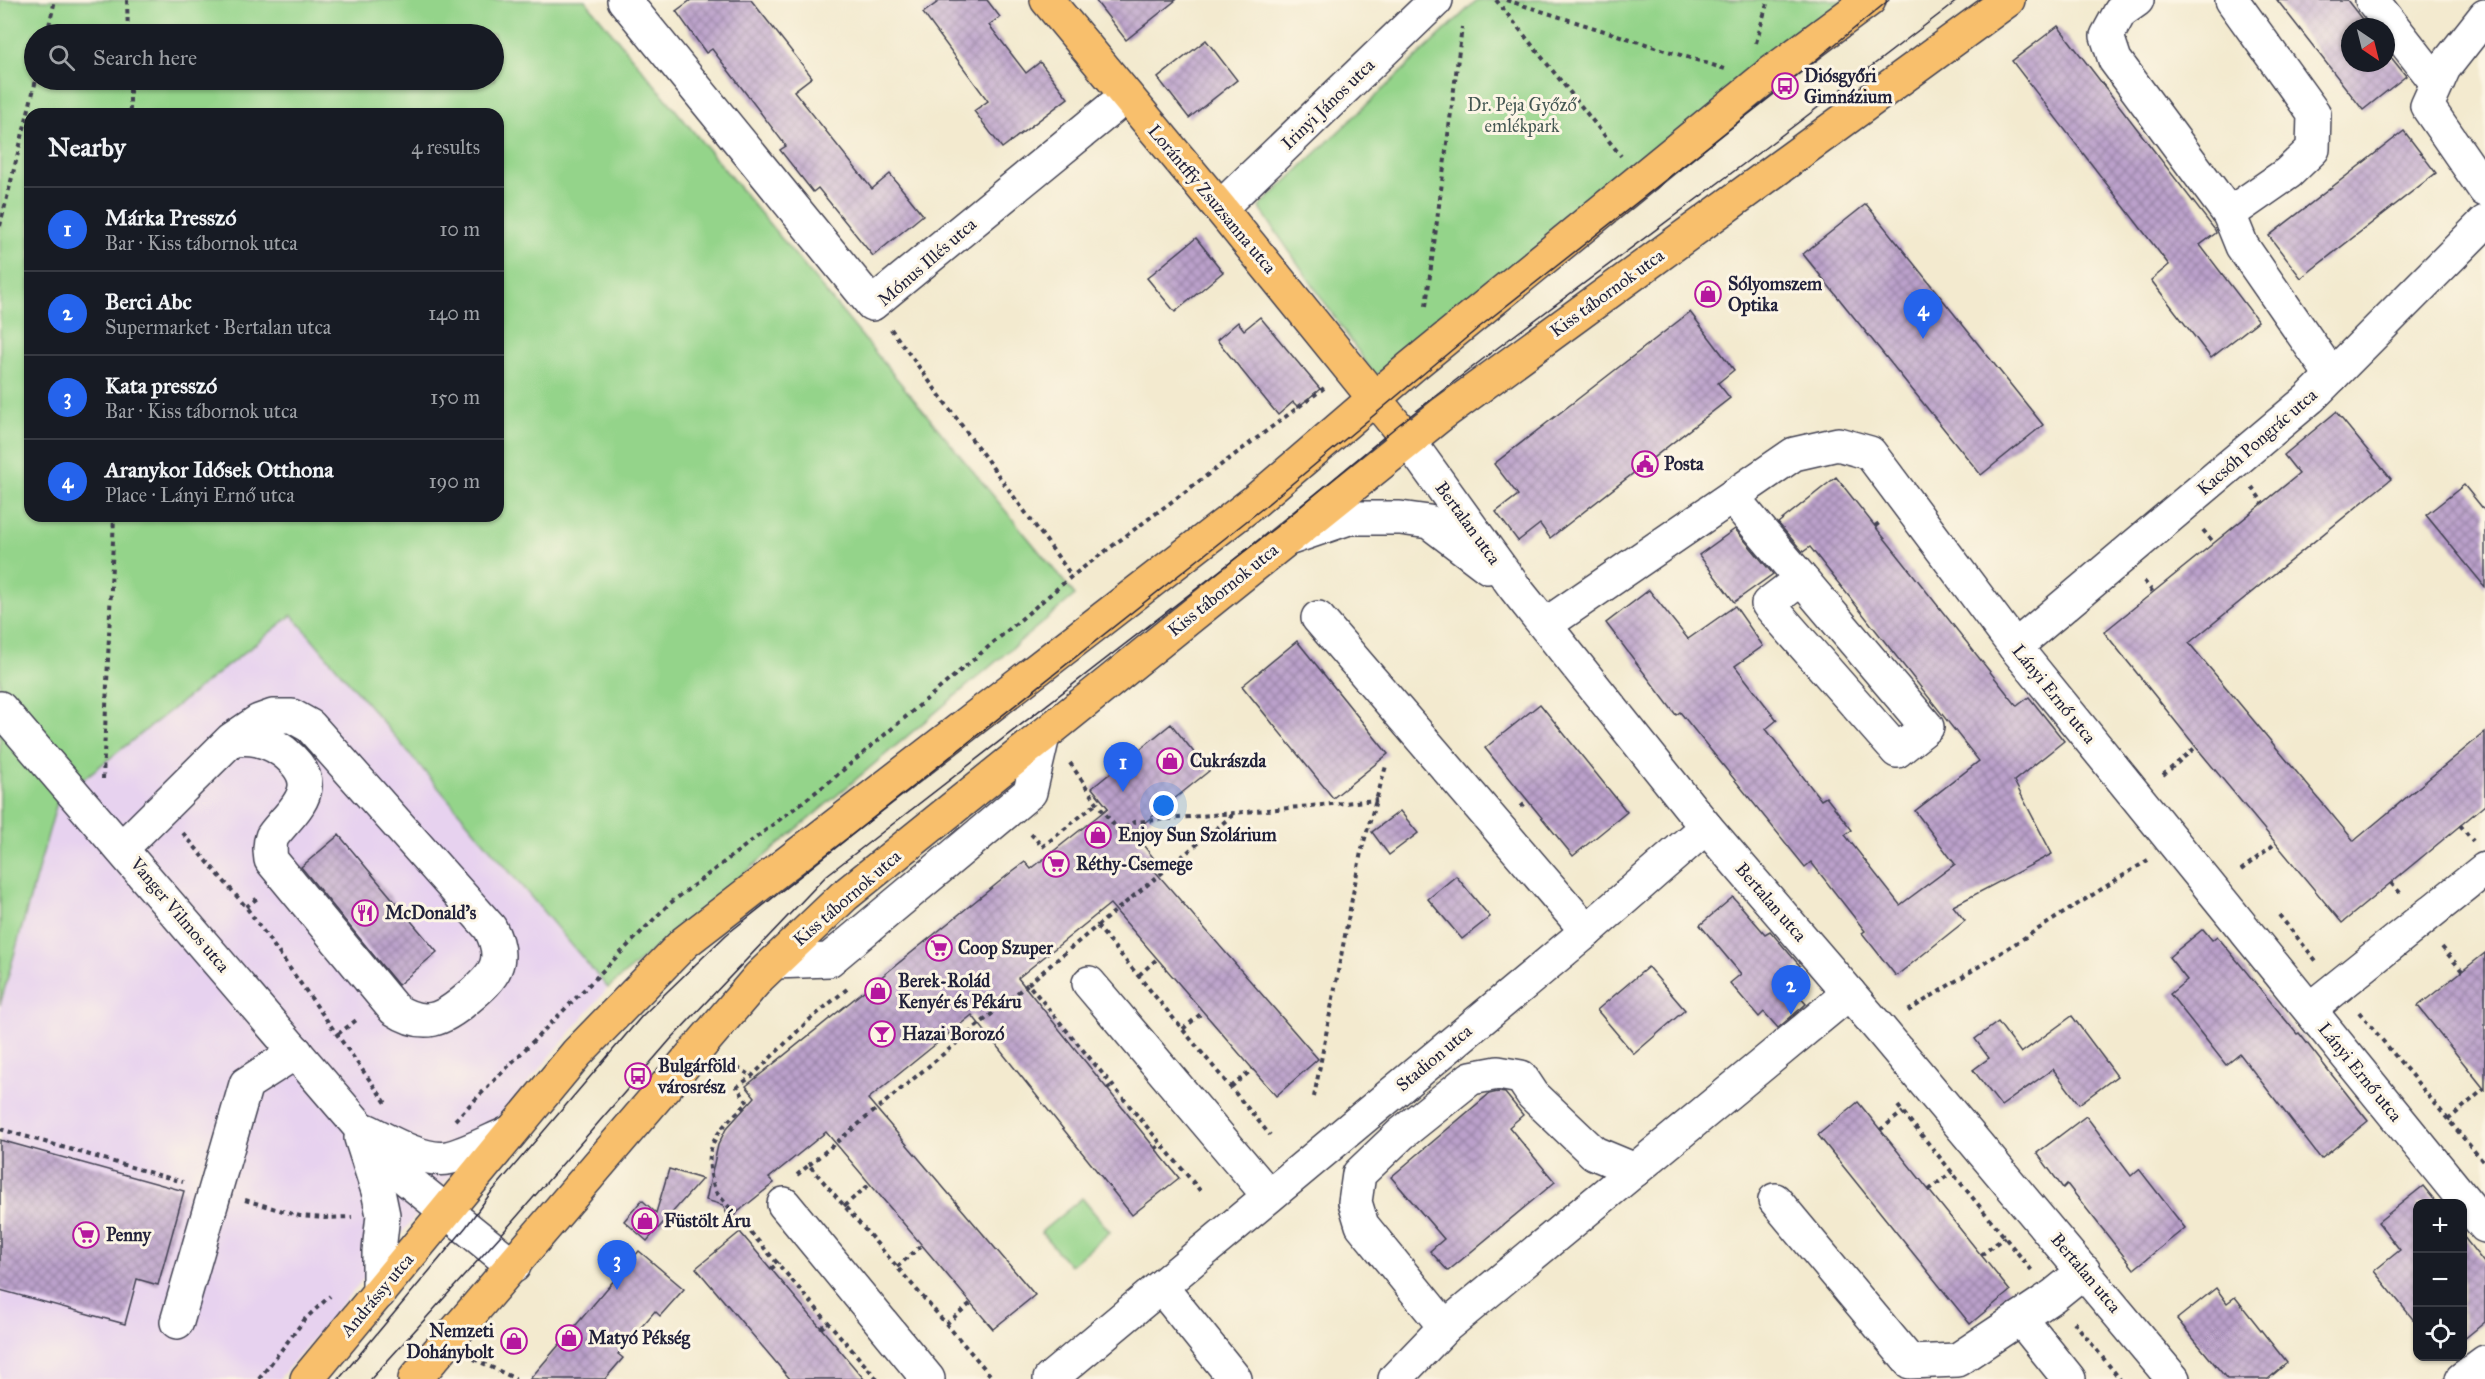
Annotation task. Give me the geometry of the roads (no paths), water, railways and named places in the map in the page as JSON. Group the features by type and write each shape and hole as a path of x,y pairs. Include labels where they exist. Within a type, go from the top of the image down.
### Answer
{"main road":[{"name":"Lorántffy Zsuzsanna utca","path":"1047,0 1220,208 1408,440"},
{"path":"446,1211 577,1053 685,942 1255,501 1412,367 1767,76 1869,0"},
{"name":"Kiss tábornok utca","path":"514,1266 736,1003 844,896 1408,440 2008,0"},
{"name":"Andrássy utca","path":"307,1379 446,1211"},
{"path":"416,1379 514,1266"}],"street":[{"name":"Mónus Illés utca","path":"624,0 872,304 1126,96"},
{"name":"Irinyi János utca","path":"1220,208 1436,0"},
{"path":"2137,0 2121,12 2107,36 2115,60 2229,214 2242,246 2331,376"},
{"path":"2229,214 2288,173 2313,149 2314,114 2232,0"},
{"path":"2372,0 2437,83"},
{"path":"2485,16 2444,68 2427,106 2485,190"},
{"name":"Kacsóh Pongrác utca","path":"2015,647 2302,405 2485,222"},
{"name":"Bertalan utca","path":"1408,440 1515,588 1706,827 1880,1029 2173,1379"},
{"name":"Lányi Ernő utca","path":"1545,625 1794,454 1838,444 1870,453 2015,647 2485,1226"},
{"path":"1731,497 1801,579 1927,728 1897,751 1768,604 1801,579"},
{"path":"1286,539 1349,518 1400,518 1429,522 1515,588"},
{"path":"1318,618 1587,931"},
{"name":"Vanger Vilmos utca","path":"0,708 400,1174 514,1266"},
{"path":"112,837 163,809 231,740 259,721 273,716 292,717 310,726 490,928 496,939 498,953 497,966 491,978 453,1011 439,1019 415,1020 394,1009 271,860 269,848 273,836 304,797 306,785 303,774 286,754 272,743 252,738 231,740"},
{"name":"Stadion utca","path":"1050,1379 1587,931 1706,827"},
{"path":"2310,1009 2485,869"},
{"path":"1089,983 1269,1196"},
{"path":"1395,1379 1445,1327 1849,993"},
{"path":"177,1322 246,1084 296,1052"},
{"path":"1445,1327 1362,1224 1355,1202 1359,1174 1401,1134 1471,1078 1498,1072 1521,1077 1533,1095 1594,1153 1635,1170"},
{"path":"356,1125 391,1143 427,1156 447,1158 509,1133"},
{"path":"356,1125 378,1191 383,1215 379,1251 379,1293"},
{"path":"788,1191 928,1379"},
{"path":"1775,1200 1910,1362 1957,1360 2053,1296 2084,1271"},
{"path":"1161,1287 1235,1379"},
{"path":"2020,1318 2069,1379"},
{"path":"2462,1379 2485,1362"}],"tram line":[{"path":"339,1379 466,1227 490,1194 642,1016 726,935 1263,508 1477,329 1778,91 1889,0"},
{"path":"371,1379 500,1236 670,1040 827,875 1276,527 1397,426 1492,352 1958,0"}],"place":[{"name":"Diósgyőri Gimnázium","path":"1785,86"},
{"name":"Sólyomszem Optika","path":"1708,294"},
{"name":"Aranykor Idősek Otthona","path":"1923,339"},
{"name":"Posta","path":"1645,464"},
{"name":"Cukrászda","path":"1170,761"},
{"name":"Márka Presszó","path":"1123,792"},
{"name":"Enjoy Sun Szolárium","path":"1098,835"},
{"name":"Réthy-Csemege","path":"1056,864"},
{"name":"McDonald's","path":"365,913"},
{"name":"Coop Szuper","path":"939,948"},
{"name":"Berek-Rolád Kenyér és Pékáru","path":"878,991"},
{"name":"Berci Abc","path":"1791,1015"},
{"name":"Hazai Borozó","path":"882,1034"},
{"name":"Bulgárföld városrész","path":"638,1076"},
{"name":"Füstölt Áru","path":"645,1221"},
{"name":"Penny","path":"86,1235"},
{"name":"Kata presszó","path":"617,1290"},
{"name":"Matyó Pékség","path":"569,1338"},
{"name":"Nemzeti Dohánybolt","path":"514,1341"}],"park label":[{"name":"Dr. Peja Győző emlékpark","path":"1522,115"}]}
